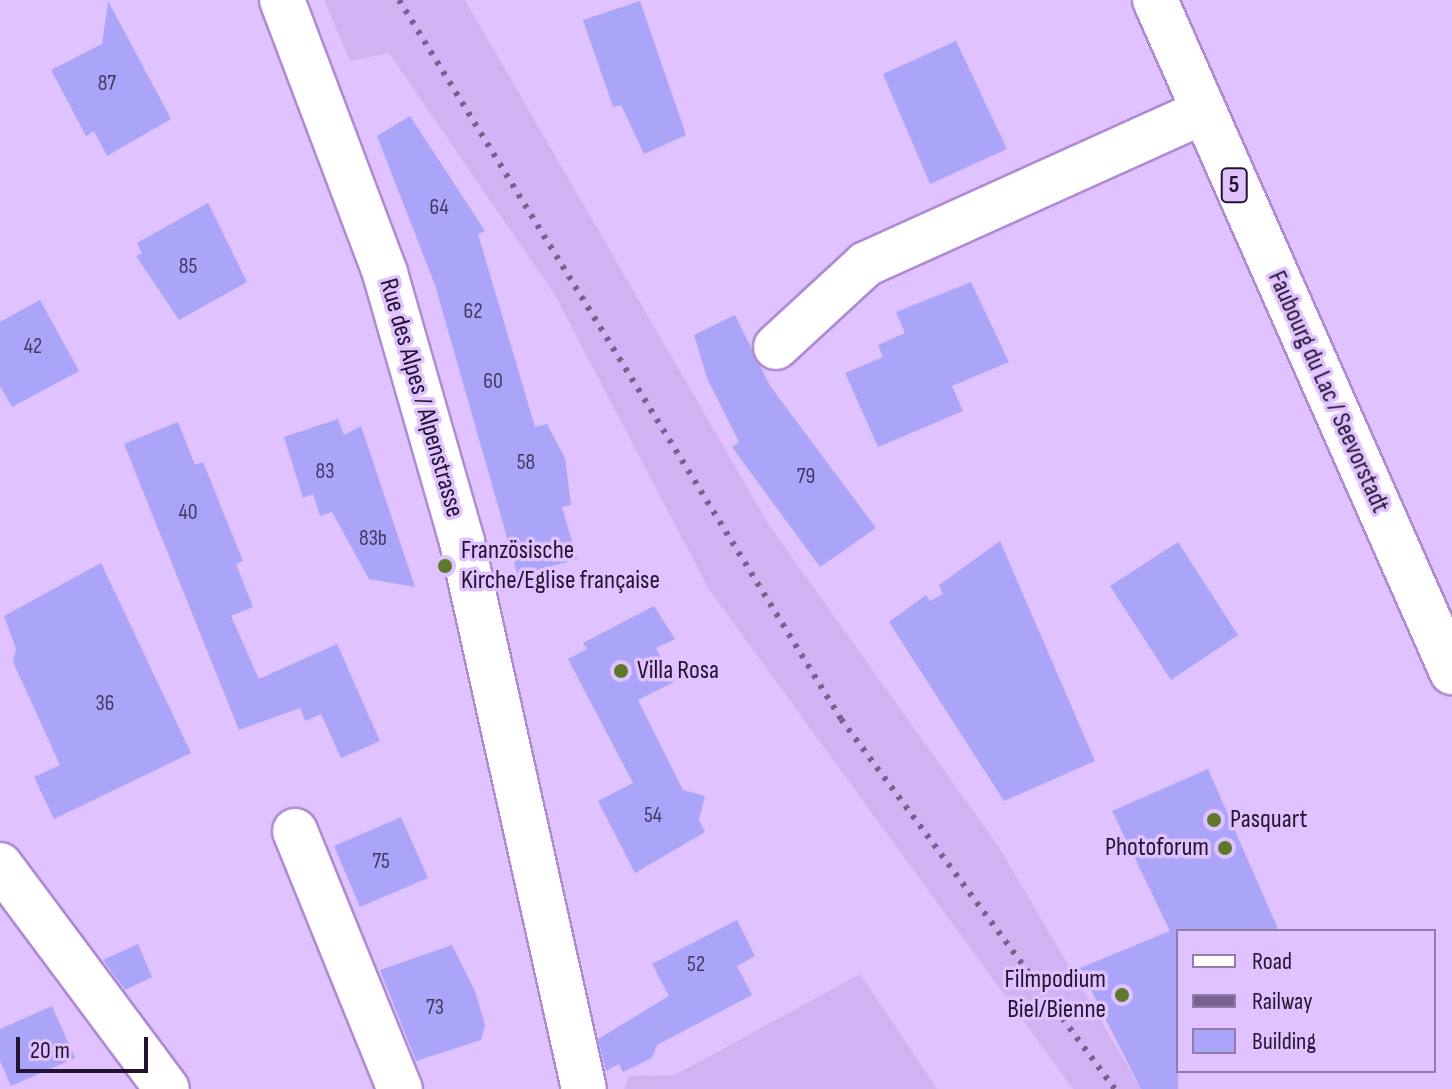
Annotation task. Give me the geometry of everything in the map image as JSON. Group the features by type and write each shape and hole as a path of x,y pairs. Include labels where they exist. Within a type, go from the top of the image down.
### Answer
{"street":[{"name":"Rue des Alpes / Alpenstrasse","path":"282,0 385,273 462,542 584,1089"},
{"name":"Faubourg du Lac / Seevorstadt","path":"1155,0 1201,113 1452,672"},
{"path":"776,347 866,264 1201,113"},
{"path":"295,831 400,1089"},
{"path":"0,865 167,1089"}],"shaded area":[{"path":"324,0 465,0 769,525 999,847 1141,1089 1073,1089 708,588 555,295 389,53 350,61"},
{"path":"860,974 937,1089 624,1089 629,1076 675,1075"}],"building":[{"path":"108,1 171,119 107,156 94,131 86,136 51,70 102,44"},
{"path":"640,1 686,135 644,154 621,105 613,107 583,20"},
{"path":"956,41 1007,149 930,184 883,74"},
{"path":"410,116 485,231 478,234 535,427 547,424 565,458 571,505 562,507 577,559 518,576 435,285 377,136"},
{"path":"208,203 247,282 179,320 136,256 142,253 137,243"},
{"path":"971,282 1009,362 952,386 963,411 878,447 845,373 883,357 878,345 905,333 896,312"},
{"path":"40,300 79,371 12,407 0,386 0,322"},
{"path":"735,315 770,386 876,528 820,567 732,447 739,442 707,378 694,335"},
{"path":"338,419 344,435 361,426 415,587 369,579 332,512 320,516 313,494 303,498 284,437"},
{"path":"178,422 195,465 203,462 243,561 236,564 253,607 231,616 259,679 337,644 380,741 341,758 321,714 305,721 300,708 239,730 124,444"},
{"path":"1000,541 1095,761 1004,801 889,622 926,595 930,601 943,594 939,585"},
{"path":"1178,542 1238,635 1171,680 1110,586"},
{"path":"101,563 191,753 54,819 34,777 60,765 13,662 16,649 4,616"},
{"path":"654,606 675,639 656,648 674,682 638,700 683,790 705,796 699,820 705,832 635,873 598,801 633,783 568,659 587,649 583,643"},
{"path":"1208,769 1278,929 1176,929 1178,1089 1141,1089 1080,968 1170,931 1112,811"},
{"path":"401,817 428,878 360,907 334,846"},
{"path":"737,920 755,956 737,966 752,995 657,1045 652,1058 623,1072 619,1064 606,1071 598,1039 669,996 652,964"},
{"path":"138,944 152,977 125,990 103,960"},
{"path":"452,945 475,991 485,1025 481,1040 416,1061 380,970"},
{"path":"52,1006 75,1058 11,1086 0,1061 0,1029"}],"railway":[{"path":"399,0 841,719 1115,1089"}],"place":[{"name":"Französische Kirche/Eglise française","path":"445,566"},
{"name":"Villa Rosa","path":"621,671"},
{"name":"Pasquart","path":"1214,820"},
{"name":"Photoforum","path":"1225,848"},
{"name":"Filmpodium Biel/Bienne","path":"1122,995"}]}
